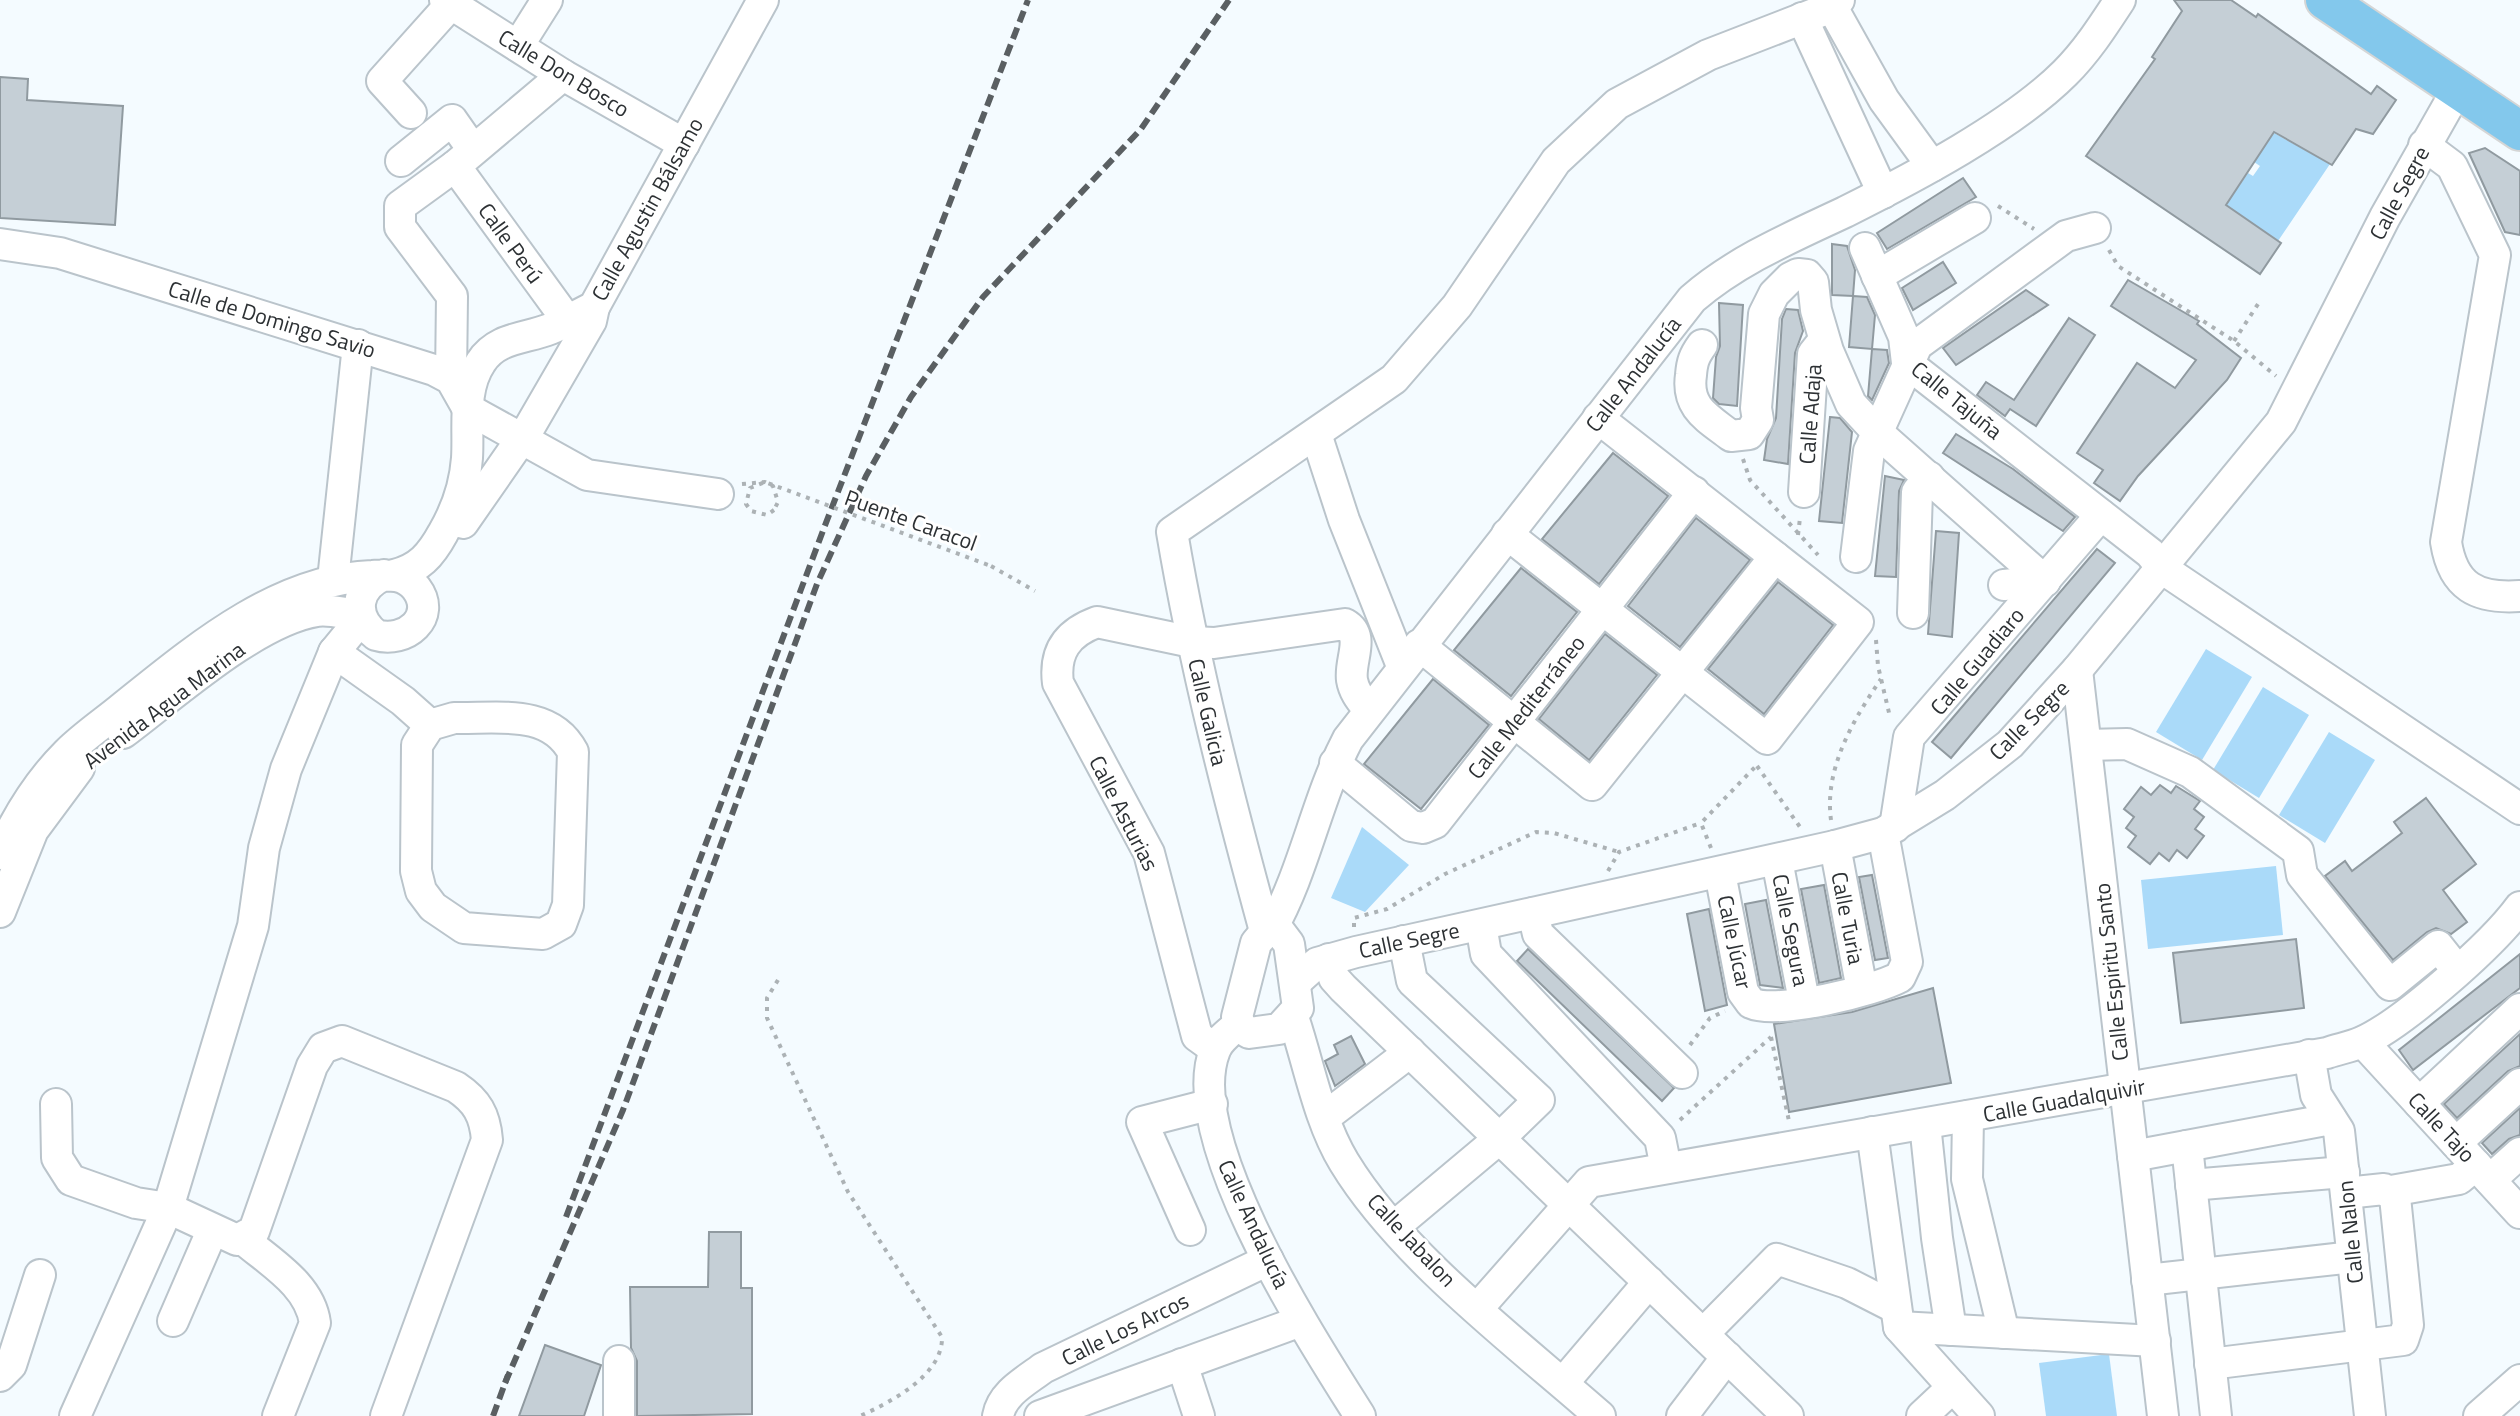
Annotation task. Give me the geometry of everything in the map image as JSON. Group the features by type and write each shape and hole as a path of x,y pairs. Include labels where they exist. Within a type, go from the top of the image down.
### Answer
{"main road":[{"path":"2325,0 2520,131"}],"street":[{"path":"518,46 547,0"},
{"name":"Calle Agustin Bálsamo","path":"580,313 684,144 763,0"},
{"name":"Calle Andalucía","path":"1293,1017 1299,999 1302,951 1288,895 1335,763 1368,709 1692,299 1720,275 1932,166 2047,90 2091,44 2120,0"},
{"path":"411,113 382,81 448,2"},
{"name":"Calle Don Bosco","path":"448,2 563,75 684,144"},
{"path":"1775,557 1592,785 1514,722 1410,656 1344,520 1316,434 1394,379 1457,306 1556,161 1617,104 1708,55 1836,3 1884,100 1932,166"},
{"path":"1802,18 1883,193"},
{"path":"563,75 464,158 400,206 400,227 452,296 451,379 468,409 587,475 725,489"},
{"name":"Calle Segre","path":"1302,951 1404,941 1835,846 1889,830 1945,795 2010,744 2077,670 2281,422 2424,145 2457,90"},
{"name":"Calle Perú","path":"401,161 452,120 464,158 580,313"},
{"path":"2424,145 2452,166 2508,253 2446,542 2449,563 2462,582 2477,593 2499,597 2520,596"},
{"path":"1877,276 1975,218"},
{"path":"1856,557 1869,451 1894,403 1907,363 1917,345 2066,236 2095,228"},
{"name":"Calle de Domingo Savio","path":"0,244 60,253 358,345 434,370 451,379"},
{"name":"Calle Tajuña","path":"1865,248 1904,337 1907,363 2150,553 2163,569 2520,809"},
{"path":"1702,345 1693,356 1690,395 1698,410 1737,437 1753,431 1758,420 1756,408 1764,314 1774,294 1793,275 1807,275 1813,282 1824,340 1851,404 1878,433 2045,581"},
{"path":"422,600 414,585 389,575 365,588 360,597 361,617 376,635 398,638 416,626 422,600 475,501 529,428 591,321 580,313 527,337"},
{"path":"468,409 471,385 480,363 494,348 510,339 548,337 564,350 569,359"},
{"name":"Calle Adaja","path":"1804,492 1813,354 1824,340"},
{"path":"334,569 358,345"},
{"name":"Avenida Agua Marina","path":"0,854 29,797 67,752 238,622 334,569 389,575 410,571 423,562 434,550 458,507 467,459 468,409"},
{"path":"1507,534 1683,672 1762,753 1858,622 1598,418"},
{"name":"Calle Galicia","path":"1302,951 1254,890 1192,642 1172,532 1316,434"},
{"path":"1913,613 1917,492 1929,477"},
{"name":"Calle Mediterráneo","path":"1335,763 1405,822 1423,828 1435,823 1694,492"},
{"name":"Calle Guadiaro","path":"1862,990 1900,977 1907,962 1889,830 1909,737 2101,515"},
{"path":"2004,585 2045,581"},
{"name":"Avenida Agua Marina","path":"0,912 33,830 80,767 113,740 248,640 284,622 320,611 361,617"},
{"path":"75,1416 168,1208 253,926 264,848 286,769 334,652 361,617"},
{"name":"Calle Asturias","path":"1192,642 1097,622 1081,627 1060,651 1056,667 1058,683 1149,853 1197,1036 1215,1049"},
{"path":"1192,642 1214,643 1345,624 1353,630 1356,639 1352,679 1356,693 1368,709"},
{"path":"334,652 403,701 430,725"},
{"name":"Calle Espiritu Santo","path":"2077,670 2163,1416"},
{"path":"454,718 531,720 545,723 567,740 573,752 568,905 566,915 553,931 533,934 464,928 440,913 421,891 416,871 417,745 430,725 454,718"},
{"path":"2086,745 2127,744 2190,772 2298,851 2302,875 2390,985 2438,946 2457,970"},
{"name":"Calle Turia","path":"1835,846 1862,990"},
{"name":"Calle Segura","path":"1791,856 1785,896 1804,1001"},
{"name":"Calle Júcar","path":"1720,873 1743,992 1751,1003 1774,1008 1862,990"},
{"path":"1254,890 1265,901 1280,903 1288,895"},
{"name":"Calle Guadalquivir","path":"1478,1308 1589,1182 2125,1090 2363,1042 2489,944 2520,908"},
{"path":"1533,913 1538,934 1678,1070"},
{"path":"1481,925 1486,954 1660,1138 1666,1168"},
{"path":"1395,1226 1500,1138 1539,1100 1412,981 1404,941"},
{"path":"1293,1017 1267,1033 1249,1033 1239,1024 1238,1011 1256,943 1302,951 1334,978 1788,1416"},
{"path":"2419,1103 2520,1009"},
{"name":"Calle Jabalon","path":"1293,1017 1325,1117 1343,1161 1395,1226 1478,1308 1600,1416"},
{"path":"1215,1049 1222,1038 1239,1024"},
{"path":"56,1104 57,1158 71,1180 136,1203 168,1208 230,1239 243,1239 254,1231 316,1056 332,1043 342,1041 456,1087 480,1109 487,1140 386,1416"},
{"name":"Calle Tajo","path":"2363,1042 2520,1213"},
{"name":"Calle Andalucía","path":"1215,1049 1212,1104 1223,1161 1268,1260 1301,1321 1360,1416"},
{"path":"1325,1117 1410,1052"},
{"name":"Calle Nalon","path":"2309,1055 2316,1095 2339,1131 2370,1416"},
{"path":"2191,1185 2345,1182 2391,1191 2459,1179 2474,1163 2520,1084"},
{"path":"1190,1230 1142,1122 1212,1104"},
{"path":"1968,1116 1967,1179 2004,1333"},
{"path":"2133,1156 2331,1119"},
{"path":"1925,1124 1951,1330"},
{"path":"1872,1132 1897,1317"},
{"path":"2187,1146 2216,1416"},
{"path":"2474,1163 2520,1153"},
{"path":"2210,1364 2399,1343 2407,1330 2395,1197 2391,1191"},
{"path":"173,1321 212,1231"},
{"path":"243,1239 306,1293 313,1307 315,1323 278,1416"},
{"path":"2147,1280 2353,1257"},
{"path":"1703,1334 1777,1259 1847,1283 1897,1317 1979,1416"},
{"name":"Calle Los Arcos","path":"998,1416 1000,1406 1013,1390 1043,1368 1268,1260"},
{"path":"0,1376 11,1365 40,1275"},
{"path":"1563,1383 1649,1282"},
{"path":"1897,1317 1951,1330 2155,1341"},
{"name":"Calle Los Arcos","path":"1040,1416 1108,1404 1182,1364 1301,1321"},
{"path":"1682,1416 1727,1357"},
{"path":"619,1361 619,1416"},
{"path":"1182,1364 1199,1416"},
{"path":"2479,1416 2520,1380"},
{"path":"1922,1416 1953,1387"}],"path":[{"path":"1975,218 1992,202 2056,244"},
{"path":"2095,228 2118,266 2234,341 2296,393"},
{"path":"2234,341 2260,301"},
{"path":"757,483 746,495 751,511 767,515 774,510 778,493 773,486"},
{"name":"Puente Caracol","path":"725,489 757,483 773,486 991,566 1035,591"},
{"path":"1835,846 1828,798 1831,776 1862,707 1881,679"},
{"path":"1302,951 1354,918 1387,909 1445,874 1536,832 1554,833 1619,852 1701,823 1762,753 1799,825 1791,856"},
{"path":"1701,823 1720,873"},
{"path":"1610,897 1607,873 1619,852"},
{"path":"778,980 767,998 767,1018 848,1192 942,1337 942,1348 933,1367 895,1397 860,1416"},
{"path":"1678,1070 1710,1018 1751,1003"},
{"path":"1660,1138 1771,1037 1794,1146"}],"shaded area":[{"path":"2274,133 2330,164 2278,241 2226,205 2248,173 2253,176 2260,166 2254,162"},
{"path":"2206,649 2252,677 2202,760 2156,732"},
{"path":"2263,687 2309,715 2259,798 2213,770"},
{"path":"2329,732 2375,760 2325,843 2279,815"},
{"path":"1362,827 1409,865 1365,912 1331,898"},
{"path":"2276,866 2283,935 2148,949 2141,880"},
{"path":"2109,1354 2117,1416 2046,1416 2039,1363"}],"building":[{"path":"2174,0 2231,0 2256,17 2258,14 2371,94 2377,86 2396,100 2373,134 2356,129 2332,165 2274,132 2226,205 2281,243 2260,274 2086,156 2155,59 2152,57 2182,11"},
{"path":"0,77 28,79 27,100 123,106 115,225 0,218"},
{"path":"2485,148 2520,171 2520,235 2505,232 2469,153"},
{"path":"1963,178 1976,197 1887,249 1877,233"},
{"path":"1832,244 1847,246 1855,270 1853,296 1832,295"},
{"path":"1943,262 1956,283 1913,310 1902,288"},
{"path":"2128,280 2199,321 2197,324 2241,358 2227,380 2138,476 2120,501 2094,483 2103,470 2077,453 2137,363 2175,388 2196,360 2111,306"},
{"path":"2026,290 2048,305 1956,365 1943,348"},
{"path":"1853,296 1867,297 1875,315 1872,349 1849,347"},
{"path":"1719,303 1743,305 1737,406 1719,404 1713,398 1716,357 1720,346"},
{"path":"1786,309 1798,310 1803,331 1795,353 1788,464 1764,460 1767,439 1776,418 1782,319"},
{"path":"2069,318 2095,335 2036,426 2010,409 2005,416 1977,395 1986,382 2014,400"},
{"path":"1872,349 1887,350 1889,363 1872,400 1868,396"},
{"path":"1830,417 1840,418 1852,432 1842,523 1819,521"},
{"path":"1956,434 2013,469 2075,517 2063,531 1943,453"},
{"path":"1613,453 1668,496 1599,584 1542,539"},
{"path":"1885,476 1904,480 1899,491 1896,577 1875,576"},
{"path":"1696,518 1750,560 1680,647 1628,606"},
{"path":"1936,531 1959,533 1952,637 1928,634"},
{"path":"2097,549 2115,563 1951,758 1932,742"},
{"path":"1521,568 1577,612 1511,696 1454,650"},
{"path":"1778,582 1833,625 1764,714 1708,669"},
{"path":"1605,634 1657,675 1589,760 1539,719"},
{"path":"1433,679 1489,725 1421,809 1364,764"},
{"path":"2160,785 2171,793 2176,786 2200,801 2194,809 2204,817 2195,829 2204,836 2187,858 2177,850 2169,861 2159,853 2150,864 2128,847 2136,836 2126,828 2134,817 2124,809 2141,787 2151,795"},
{"path":"2426,798 2476,864 2443,890 2467,922 2451,934 2436,928 2427,932 2393,960 2325,876 2345,861 2352,871 2402,833 2394,822"},
{"path":"1872,875 1888,958 1875,960 1859,877"},
{"path":"1824,885 1841,978 1819,983 1801,889"},
{"path":"1766,900 1783,988 1760,985 1745,904"},
{"path":"1709,909 1727,1005 1705,1011 1687,914"},
{"path":"2296,939 2304,1008 2181,1023 2173,953"},
{"path":"1528,949 1674,1088 1662,1101 1517,961"},
{"path":"2520,954 2520,988 2413,1070 2399,1050"},
{"path":"1933,988 1951,1083 1789,1112 1774,1024 1852,1012"},
{"path":"2520,1034 2520,1066 2508,1071 2457,1118 2444,1104"},
{"path":"1351,1036 1365,1064 1335,1086 1325,1061 1338,1054 1334,1045"},
{"path":"2520,1108 2520,1135 2509,1139 2492,1154 2482,1143"},
{"path":"709,1232 741,1232 741,1288 752,1288 752,1414 637,1416 637,1361 631,1348 630,1287 708,1287"},
{"path":"545,1345 601,1365 584,1416 519,1416"}],"railway":[{"path":"566,1217 824,528 1028,0"},
{"path":"505,1383 623,1110 817,584 866,476 911,397 983,297 1141,129 1229,0"},
{"path":"493,1416 508,1375"}]}
